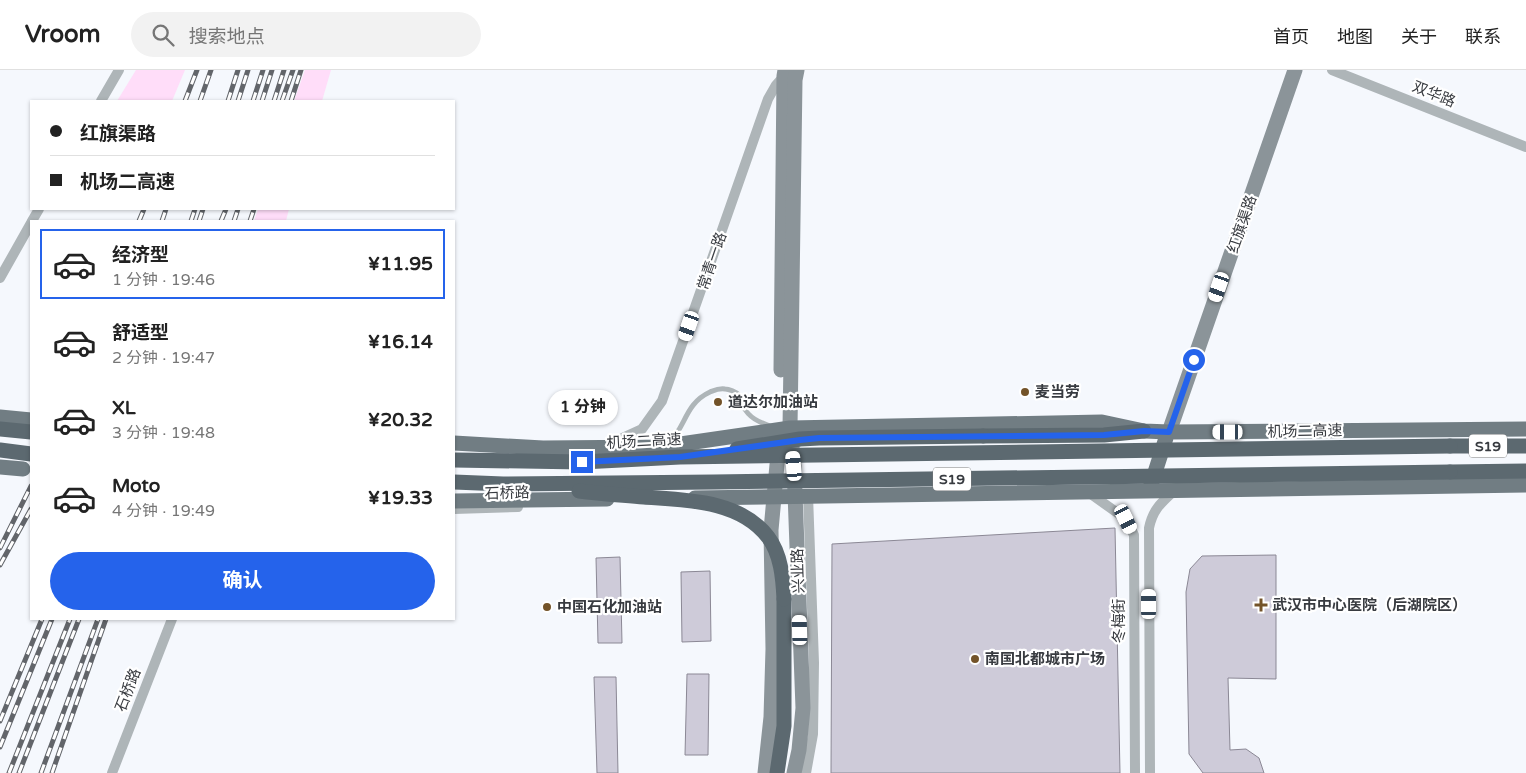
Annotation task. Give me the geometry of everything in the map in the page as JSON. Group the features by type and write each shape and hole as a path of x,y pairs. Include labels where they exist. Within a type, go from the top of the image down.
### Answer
{"highway":[{"path":"0,429 30,432"},
{"path":"680,457 800,440 1104,435 1144,431"},
{"name":"机场二高速","path":"455,460 582,462 680,457 1526,446"},
{"path":"0,450 30,454"},
{"name":"S19","path":"455,482 503,484 1526,471"},
{"path":"503,484 688,500 717,505 737,513 755,525 768,537 777,555 783,576 784,599 784,726 778,773"}],"main road":[{"name":"红旗渠路","path":"1149,491 1295,70"},
{"name":"常青一路","path":"785,429 795,80 789,72"},
{"path":"0,417 30,420"},
{"path":"455,443 543,448 660,447 785,429 1102,422 1144,431 1169,432 1526,429"},
{"name":"兴业路","path":"785,429 801,495 803,708 799,750 794,773"},
{"name":"兴业路","path":"765,773 771,717 773,649 771,530 773,496 785,429"},
{"path":"0,467 23,470"},
{"path":"455,501 1526,485"}],"street":[{"path":"102,100 119,70"},
{"name":"双华路","path":"1332,70 1526,147"},
{"name":"常青一路","path":"600,448 642,429 662,401 768,99 776,85 789,72"},
{"path":"0,278 30,226"},
{"name":"冬梅街","path":"1150,773 1148,528 1152,516 1160,504 1175,490"},
{"name":"冬梅街","path":"1088,492 1126,519 1134,535 1135,773"},
{"path":"801,495 814,663 813,734 806,773"},
{"name":"石桥路","path":"455,510 543,506 560,500"},
{"name":"石桥路","path":"112,773 172,620"}],"lane":[{"path":"660,447 671,441 688,411 697,401 705,394 721,388 738,394 748,414 757,421 785,429"}],"shaded area":[{"path":"136,70 185,70 172,100 118,100"},
{"path":"305,70 331,70 322,100 294,100"},
{"path":"258,210 289,210 286,220 254,220"}],"building":[{"name":"南国北都城市广场","path":"1115,528 1120,773 831,773 832,544"},
{"path":"1276,555 1276,679 1228,678 1230,750 1246,749 1259,758 1264,773 1203,773 1189,754 1186,592 1190,569 1202,556"},
{"path":"620,557 622,643 598,643 596,558"},
{"path":"710,571 711,641 682,642 681,572"},
{"path":"687,674 709,674 708,755 685,755"},
{"path":"594,677 616,677 618,773 597,773"}],"railway":[{"path":"185,100 197,70"},
{"path":"200,100 211,70"},
{"path":"228,100 238,70"},
{"path":"238,100 248,70"},
{"path":"253,100 263,70"},
{"path":"262,100 272,70"},
{"path":"274,100 284,70"},
{"path":"282,100 293,70"},
{"path":"291,100 301,70"},
{"path":"139,220 144,210"},
{"path":"162,220 166,210"},
{"path":"191,220 195,210"},
{"path":"199,220 203,210"},
{"path":"221,220 226,210"},
{"path":"234,220 238,210"},
{"path":"250,220 254,210"},
{"path":"0,548 30,488"},
{"path":"0,565 30,511"},
{"path":"0,721 42,620"},
{"path":"0,747 52,620"},
{"path":"9,773 70,620"},
{"path":"19,773 79,620"},
{"path":"41,773 98,620"},
{"path":"52,773 106,620"}],"place":[{"name":"麦当劳","path":"1025,392"},
{"name":"道达尔加油站","path":"718,402"},
{"name":"武汉市中心医院（后湖院区）","path":"1261,605"},
{"name":"中国石化加油站","path":"547,607"},
{"name":"南国北都城市广场","path":"975,659"}],"route":[{"path":"582,462 680,457 819,438 1104,435 1144,431 1169,432 1194,360"}]}
